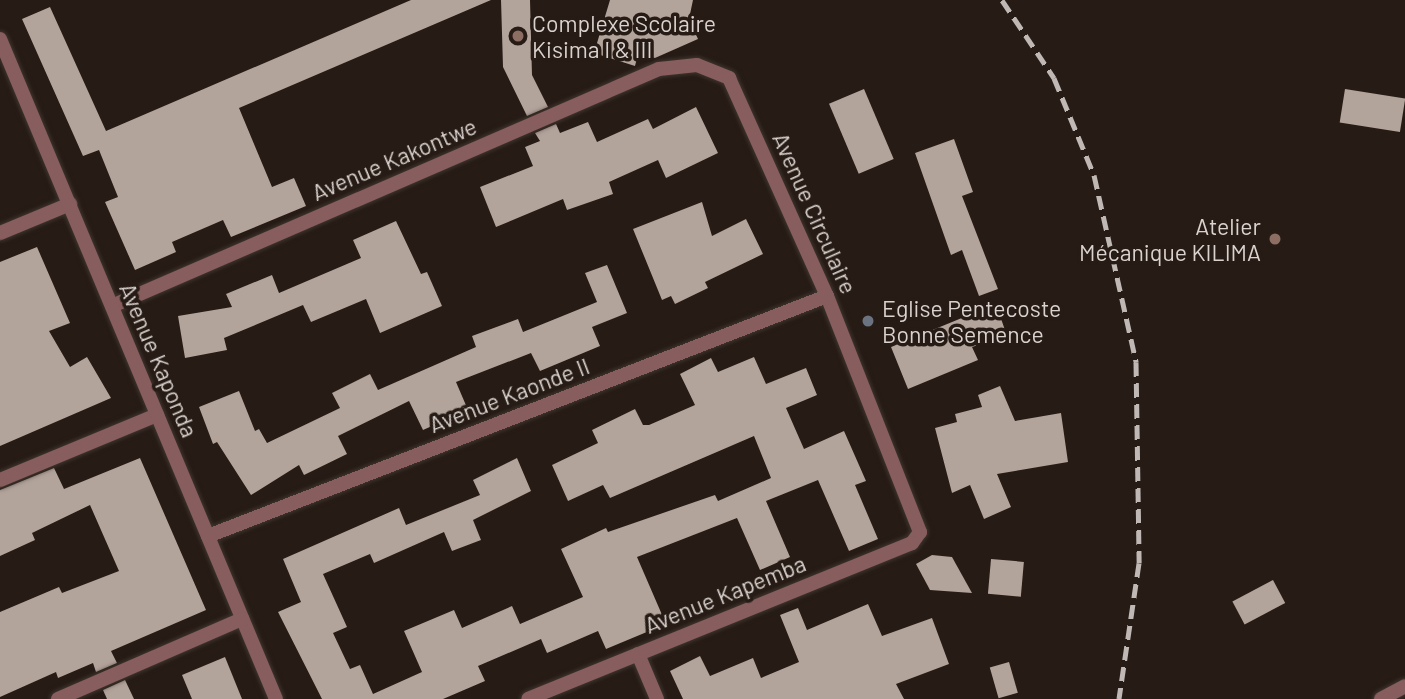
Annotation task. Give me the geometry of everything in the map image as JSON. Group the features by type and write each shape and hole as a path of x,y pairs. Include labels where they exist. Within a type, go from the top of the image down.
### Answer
{"street":[{"name":"Avenue Kaponda","path":"0,39 276,699"},
{"name":"Avenue Circulaire","path":"697,65 729,78 735,89 827,296 916,517"},
{"name":"Avenue Kakontwe","path":"111,306 659,69 697,65"},
{"path":"0,233 70,204"},
{"name":"Avenue Kaonde II","path":"208,536 827,296"},
{"path":"0,480 157,415"},
{"name":"Avenue Kapemba","path":"528,699 912,542 920,532 916,517"},
{"path":"58,699 243,619"},
{"path":"638,654 657,699"},
{"path":"1381,699 1405,686"}],"building":[{"path":"411,0 491,0 239,108 272,187 294,178 306,206 231,237 223,220 172,242 176,252 135,270 105,202 118,197 99,150 83,156 22,19 50,7 106,131"},
{"path":"501,0 530,0 532,75 548,107 527,116 503,67"},
{"path":"610,0 693,0 689,19 698,39 655,58 638,54 635,66 594,53"},
{"path":"864,89 894,159 859,174 829,104"},
{"path":"1345,89 1405,99 1400,132 1340,123"},
{"path":"696,107 718,153 666,178 658,160 609,182 613,194 567,210 563,199 496,227 480,187 533,166 525,147 540,141 535,133 556,124 560,133 588,122 597,142 648,119 653,129"},
{"path":"954,139 973,192 962,196 998,289 979,296 962,250 951,255 915,153"},
{"path":"702,202 712,236 746,219 763,254 705,282 708,288 675,304 671,296 662,300 633,229"},
{"path":"396,221 421,274 427,272 442,306 380,333 366,299 311,322 303,305 224,338 227,350 185,358 178,316 232,307 226,294 272,275 279,293 361,258 353,240"},
{"path":"37,247 70,323 49,331 70,367 87,357 111,398 0,446 0,262"},
{"path":"607,265 627,313 592,327 600,346 540,371 531,353 456,382 468,410 423,430 409,401 338,436 347,454 304,475 299,465 251,495 217,442 213,444 199,407 239,391 255,431 259,429 267,443 340,408 332,393 370,374 378,390 476,347 472,336 518,319 523,332 597,302 585,273"},
{"path":"996,304 1007,336 972,347 978,360 908,389 891,347"},
{"path":"754,357 766,384 806,368 817,395 786,408 804,449 844,431 866,481 855,485 878,539 849,551 818,480 766,501 790,557 760,570 737,518 637,557 666,624 606,649 598,631 547,653 541,639 478,666 485,681 443,699 322,699 278,612 301,602 283,559 399,508 406,525 480,495 473,480 517,458 531,491 473,520 481,540 452,551 444,532 374,563 370,554 323,574 347,627 333,633 350,669 360,665 373,694 422,672 404,631 454,610 462,628 512,606 520,624 583,597 561,549 606,528 608,532 715,495 718,501 771,478 754,436 610,498 603,485 568,501 552,465 598,443 592,430 635,409 643,425 649,425 695,405 680,374 711,358 718,372"},
{"path":"1000,386 1015,421 1061,413 1068,462 997,474 1011,507 984,519 970,485 952,493 935,428 957,422 955,414 982,407 978,395"},
{"path":"140,458 206,610 111,651 117,663 96,672 93,663 58,678 56,672 0,697 0,612 59,587 62,593 119,571 90,505 32,533 35,540 0,556 0,490 54,468 64,489"},
{"path":"932,555 952,557 972,593 930,590 916,564"},
{"path":"991,559 1024,562 1021,597 988,594"},
{"path":"1273,580 1285,603 1245,625 1232,602"},
{"path":"868,604 882,636 932,618 949,664 896,684 904,699 683,699 670,671 700,656 710,676 753,658 761,678 799,662 780,615 798,608 807,630"},
{"path":"225,657 242,699 192,699 182,675"},
{"path":"1009,662 1018,693 999,698 990,668"},
{"path":"125,680 134,699 107,699 103,690"}],"railway":[{"path":"1002,0 1054,78 1094,175 1136,362 1139,563 1119,699"}],"place":[{"name":"Complexe Scolaire Kisima I & III","path":"518,36"},
{"name":"Atelier Mécanique KILIMA","path":"1275,239"},
{"name":"Eglise Pentecoste Bonne Semence","path":"868,321"}]}
